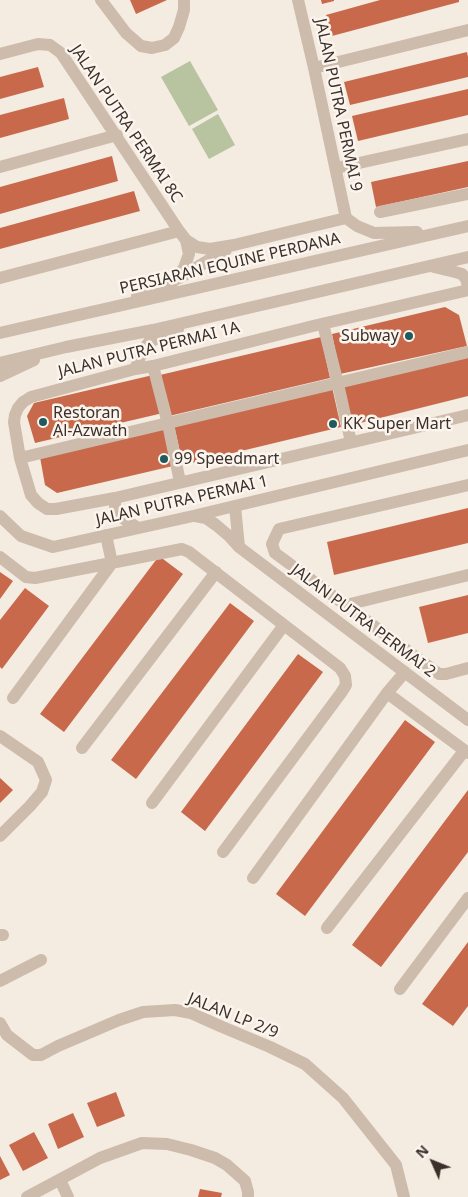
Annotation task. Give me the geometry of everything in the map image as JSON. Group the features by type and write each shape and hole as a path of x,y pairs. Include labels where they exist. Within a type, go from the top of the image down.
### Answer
{"street":[{"path":"101,0 126,33 141,46 152,48 165,45 174,38 184,10 184,0"},
{"name":"JALAN PUTRA PERMAI 9","path":"298,0 346,218"},
{"path":"314,68 468,30"},
{"name":"JALAN PUTRA PERMAI 8C","path":"0,54 38,44 50,45 61,53 183,235"},
{"path":"0,167 117,136"},
{"path":"336,168 468,139"},
{"path":"380,212 468,194"},
{"path":"183,235 197,247 210,249 346,218 357,226 374,233 410,232 433,234"},
{"name":"PERSIARAN EQUINE PERDANA","path":"0,334 468,226"},
{"path":"0,278 183,235"},
{"path":"174,281 184,268 189,254 183,235"},
{"path":"102,310 174,281 234,245"},
{"path":"0,363 468,257"},
{"name":"JALAN PUTRA PERMAI 1A","path":"115,498 56,509 47,509 38,503 31,495 20,458 14,422 14,415 23,402 30,396 135,369 468,288 466,279 462,274 430,266"},
{"path":"135,369 143,350 149,342 178,329 190,321"},
{"path":"323,324 351,442"},
{"path":"0,376 66,347"},
{"path":"20,458 468,352"},
{"path":"153,366 180,482"},
{"path":"138,528 115,511 115,498 468,415"},
{"name":"JALAN PUTRA PERMAI 1","path":"0,516 21,536 53,547 193,516 468,450"},
{"path":"468,485 279,529 272,544 275,553 439,674 468,668"},
{"path":"235,506 239,547"},
{"name":"JALAN PUTRA PERMAI 2","path":"193,516 206,518 239,547 468,720"},
{"path":"13,698 112,563 106,535"},
{"path":"0,557 26,577 35,578 182,549 216,572 340,668 345,676 346,685 341,693 224,852"},
{"path":"82,748 216,572"},
{"path":"346,605 468,575"},
{"path":"152,803 284,625"},
{"path":"385,658 398,644"},
{"path":"253,878 389,691 405,672"},
{"path":"327,928 466,752 389,691"},
{"path":"0,836 42,792 46,780 38,762 3,742"},
{"path":"400,989 468,898"},
{"path":"0,982 41,960"},
{"name":"JALAN LP 2/9","path":"0,1023 7,1035 34,1055 41,1055 119,1020 143,1012 174,1010 191,1013 305,1064 343,1098 396,1165 403,1193"},
{"path":"27,1197 100,1158 142,1143 167,1144 214,1158 227,1165 245,1180 248,1197"},
{"path":"60,1180 68,1197"}],"green space":[{"path":"190,61 218,110 189,126 161,77"},
{"path":"218,114 235,145 209,159 192,129"}],"building":[{"path":"130,0 167,0 136,14"},
{"path":"321,0 334,0 334,1 322,4"},
{"path":"380,0 459,0 459,2 332,36 326,15"},
{"path":"467,52 468,77 350,105 344,82"},
{"path":"38,67 44,87 0,99 0,77"},
{"path":"468,89 468,115 358,141 352,116"},
{"path":"64,98 69,119 0,138 0,115"},
{"path":"112,156 118,181 0,214 0,187"},
{"path":"468,161 468,187 376,207 371,182"},
{"path":"134,191 140,211 0,249 0,228"},
{"path":"445,307 459,315 467,346 340,374 332,334"},
{"path":"321,337 330,378 169,416 160,375"},
{"path":"468,353 468,396 352,425 343,385"},
{"path":"153,375 163,413 35,443 27,416 34,403"},
{"path":"332,387 341,427 183,465 174,425"},
{"path":"165,426 173,466 57,493 45,485 40,457"},
{"path":"468,508 468,543 334,575 327,542"},
{"path":"159,556 183,574 64,732 40,714"},
{"path":"0,572 13,581 0,599"},
{"path":"25,588 49,606 2,669 0,667 0,620"},
{"path":"468,595 468,633 428,643 419,607"},
{"path":"230,603 254,621 136,779 111,760"},
{"path":"298,654 323,672 205,831 181,812"},
{"path":"405,720 435,742 305,916 276,894"},
{"path":"0,778 13,790 0,803"},
{"path":"468,790 468,852 381,967 352,945"},
{"path":"468,942 468,1006 453,1026 422,1004"},
{"path":"116,1092 125,1116 97,1127 87,1103"},
{"path":"73,1113 84,1137 58,1149 48,1124"},
{"path":"34,1132 48,1158 23,1171 9,1145"},
{"path":"0,1156 10,1175 0,1180"},
{"path":"200,1189 222,1193 221,1197 198,1197"}],"place":[{"name":"Subway","path":"409,336"},
{"name":"Restoran Al-Azwath","path":"43,422"},
{"name":"KK Super Mart","path":"333,424"},
{"name":"99 Speedmart","path":"164,459"}]}
